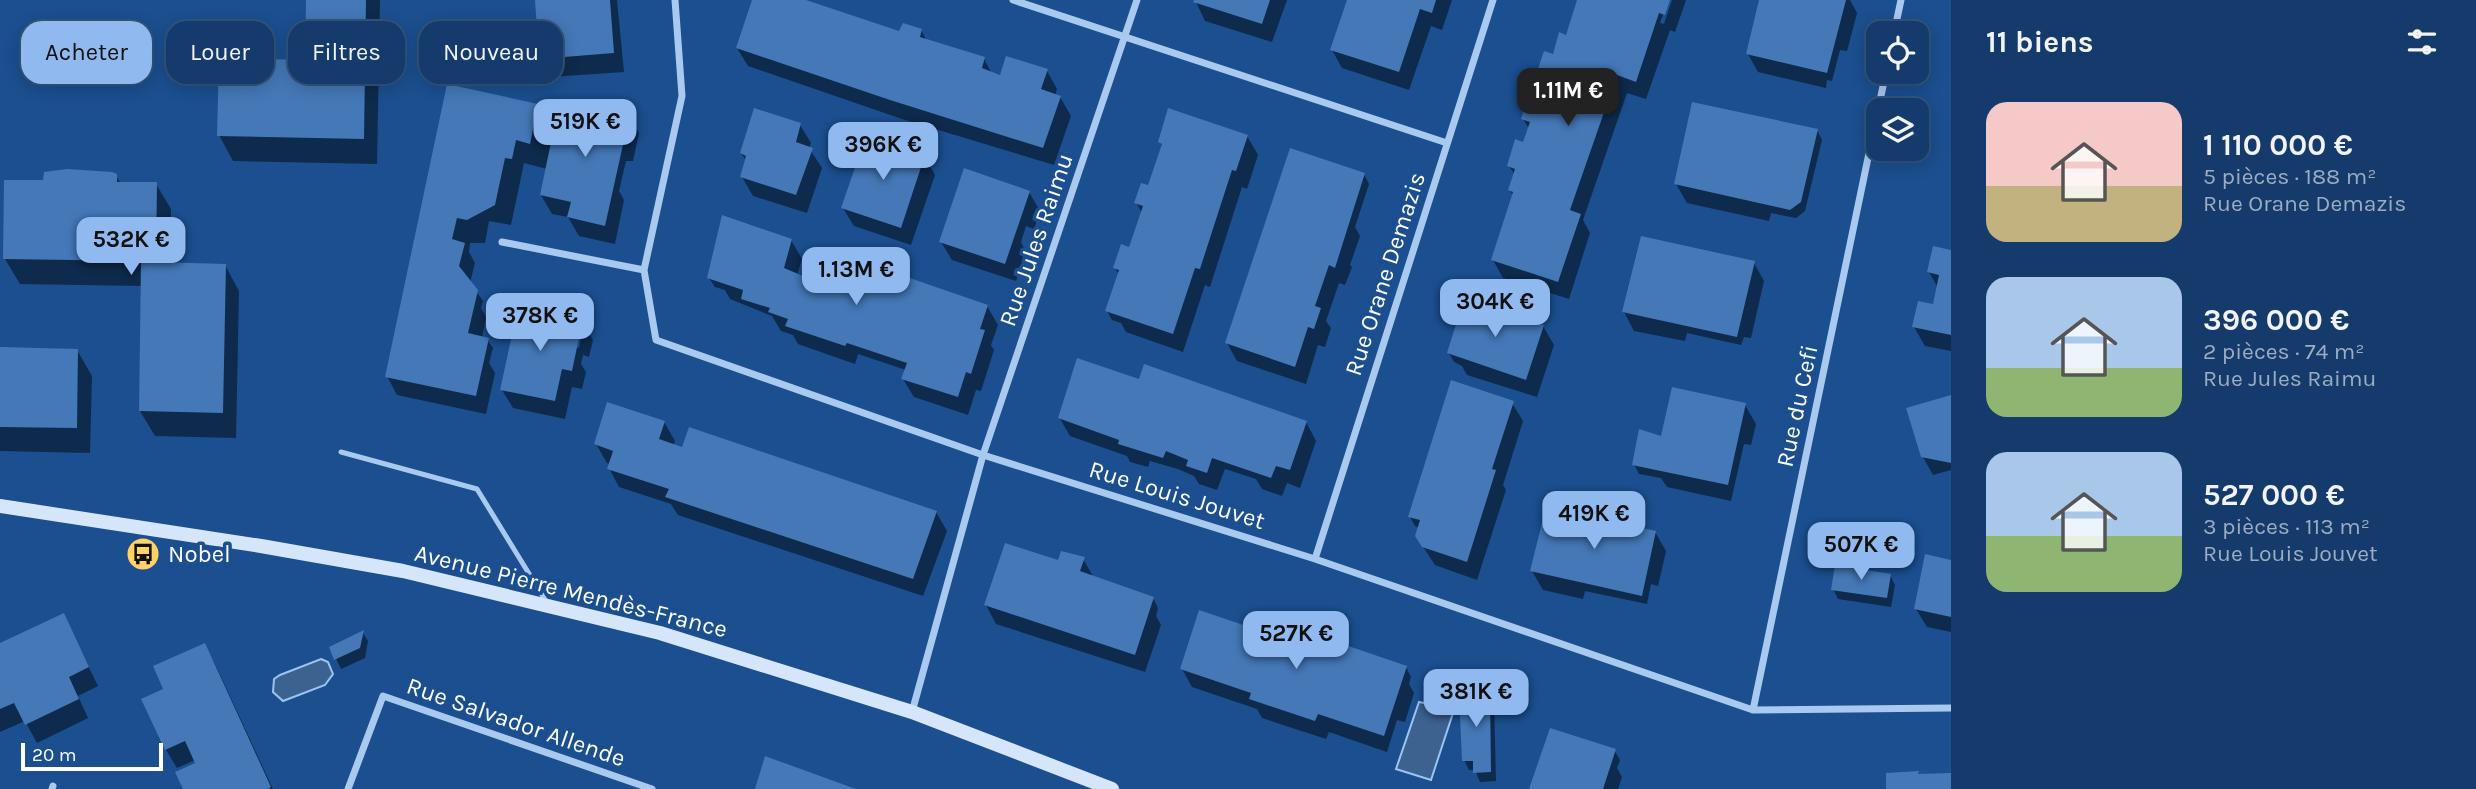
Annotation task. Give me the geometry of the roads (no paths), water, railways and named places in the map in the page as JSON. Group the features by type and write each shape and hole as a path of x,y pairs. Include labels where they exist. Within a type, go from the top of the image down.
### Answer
{"street":[{"name":"Rue Louis Jouvet","path":"675,0 682,96 644,270 656,340 983,454 1315,559 1753,710 1951,708"},
{"path":"1013,0 1447,143"},
{"name":"Rue Jules Raimu","path":"912,712 983,454 1137,0"},
{"name":"Rue Orane Demazis","path":"1315,559 1493,0"},
{"path":"1897,21 1901,0"},
{"name":"Rue du Cefi","path":"1753,710 1867,161"},
{"path":"502,242 644,270"},
{"name":"Avenue Pierre Mendès-France","path":"0,506 403,571 660,633 912,712 1112,789"},
{"name":"Rue Salvador Allende","path":"348,789 383,696 652,789"}],"lane":[{"path":"341,452 477,489 549,605"}],"water":[{"path":"321,659 328,662 333,674 325,685 283,701 273,692 274,679"},
{"path":"1437,697 1446,702 1453,713 1431,780 1396,769 1419,702 1424,703"}],"place":[{"name":"Nobel","path":"143,554"}]}
